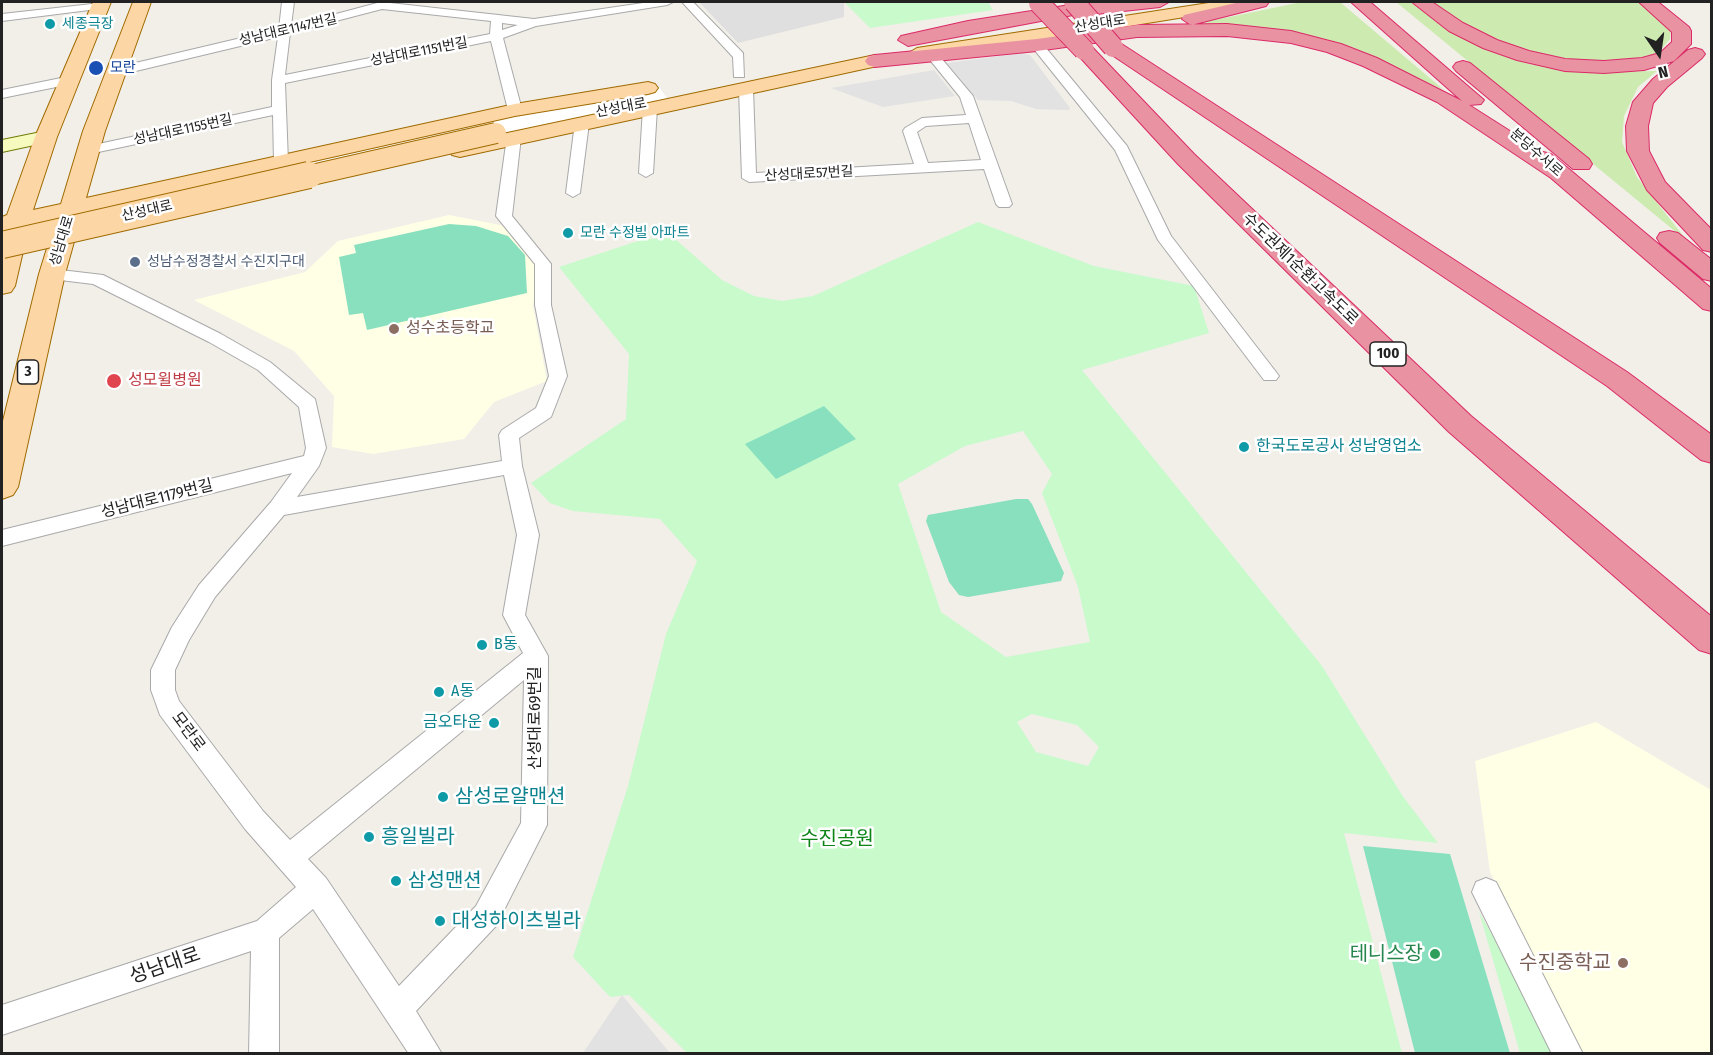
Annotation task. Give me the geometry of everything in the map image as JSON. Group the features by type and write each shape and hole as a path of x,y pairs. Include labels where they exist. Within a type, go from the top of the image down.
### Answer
{"highway":[{"path":"1074,2 1113,46 1617,379 1712,452"},
{"path":"893,44 968,27 1044,6 1119,2"},
{"path":"1044,6 1160,2"},
{"path":"1137,32 1260,2"},
{"name":"분당수서로","path":"1360,2 1712,303"},
{"name":"분당수서로","path":"1385,2 1712,273"},
{"path":"1421,2 1456,27 1490,44 1534,58 1604,68 1644,64 1667,57 1682,44 1682,31 1648,2"},
{"path":"1666,2 1689,17 1701,31 1704,46 1660,83 1643,102 1637,126 1638,151 1655,185 1712,245"},
{"name":"수도권제1순환고속도로","path":"1044,6 1186,159 1461,424 1712,639"},
{"path":"875,61 1037,45 1137,32 1227,30 1291,37 1334,48 1370,62 1444,98 1559,173"}],"main road":[{"name":"성남대로","path":"2,487 57,257 115,72 142,2"},
{"name":"산성대로","path":"6,238 743,81 893,44 1188,2"},
{"name":"산성대로","path":"501,132 738,84 1247,2"},
{"path":"2,286 6,238 101,4"},
{"path":"6,238 71,210 515,110 743,81 875,61"},
{"path":"6,238 57,257 501,132 582,123 650,108 743,81"},
{"path":"2,146 46,136"}],"street":[{"path":"281,162 277,110 278,80 288,2"},
{"path":"362,2 381,5"},
{"path":"493,2 496,36 515,110"},
{"name":"성남대로1151번길","path":"278,80 496,36 558,16 667,2"},
{"path":"687,2 739,56 743,81"},
{"path":"2,18 101,4"},
{"name":"성남대로1147번길","path":"115,72 356,14 381,5 534,22"},
{"path":"1037,45 1122,149 1164,237 1270,376"},
{"path":"932,56 966,96 1004,204"},
{"path":"2,94 71,80"},
{"name":"산성대로57번길","path":"743,81 749,178 989,164"},
{"path":"646,173 650,108"},
{"name":"성남대로1155번길","path":"89,150 277,110"},
{"path":"922,168 910,131 922,122 974,119"},
{"name":"산성대로","path":"573,193 582,123"},
{"name":"산성대로69번길","path":"398,1009 486,916 534,825 536,656 514,615 528,535 512,466 509,435 544,412 558,376 543,305 543,264 504,216 501,132"},
{"path":"57,257 163,314 215,338 264,366 308,404 316,447 312,461"},
{"name":"모란로","path":"312,461 278,508 207,591 180,634 163,670 163,690 169,707 254,820 316,888 427,1053"},
{"name":"성남대로1179번길","path":"2,538 312,461"},
{"path":"278,508 512,466"},
{"path":"289,858 536,656"},
{"name":"성남대로","path":"2,1020 265,932 316,888"},
{"path":"1486,892 1568,1053"},
{"path":"264,1053 265,932"}],"shaded area":[{"path":"699,2 844,2 844,17 738,43"},
{"path":"1022,53 1030,55 1070,108 1069,110 1036,109 1011,101 978,100 947,63"},
{"path":"934,70 955,96 883,107 831,88"},
{"name":"성수초등학교","path":"449,215 505,226 539,263 533,306 547,381 494,402 464,439 373,454 332,447 334,396 294,351 194,300 305,272 338,241"},
{"name":"수진중학교","path":"1596,722 1711,790 1711,1053 1580,1053 1490,872 1475,761"},
{"path":"622,995 670,1053 583,1053"}],"green space":[{"path":"844,2 988,2 993,10 870,28"},
{"path":"1302,2 1340,2 1444,90 1380,61 1232,25 1200,23"},
{"path":"1396,2 1410,2 1474,44 1529,64 1581,72 1657,71 1638,87 1624,116 1622,142 1637,177 1688,242"},
{"path":"1429,2 1638,2 1671,27 1670,39 1659,52 1639,60 1601,63 1564,60 1521,51 1481,36"},
{"name":"수진공원","path":"978,222 1094,266 1194,286 1209,333 1082,370 1322,666 1402,795 1438,843 1344,833 1402,1053 687,1053 629,995 610,997 573,957 628,786 666,634 697,561 660,519 573,511 550,503 531,483 626,419 629,354 559,267 644,239 674,238 722,280 754,296 782,301 813,296","holes":["1023,431 1052,474 1042,493 1078,587 1090,642 1006,657 941,612 898,484 965,446","1032,714 1077,725 1099,747 1088,766 1036,752 1017,722"]},
{"path":"449,224 476,226 508,236 525,255 527,293 367,330 363,313 349,315 339,257 356,253 354,245"},
{"path":"824,406 856,439 776,479 745,444"},
{"path":"1016,499 1028,499 1032,504 1064,573 1061,581 968,597 959,595 949,582 926,521 928,515"},
{"name":"테니스장","path":"1363,846 1450,854 1510,1053 1415,1053"},
{"path":"1479,912 1560,1053 1520,1053"}],"pier":[{"path":"659,87 669,101 2,249 2,231 523,114"}],"place":[{"name":"세종극장","path":"50,24"},
{"name":"모란","path":"96,68"},
{"name":"모란 수정빌 아파트","path":"568,233"},
{"name":"성남수정경찰서 수진지구대","path":"135,262"},
{"name":"성수초등학교","path":"394,329"},
{"name":"성모윌병원","path":"114,381"},
{"name":"한국도로공사 성남영업소","path":"1244,447"},
{"name":"B동","path":"482,645"},
{"name":"A동","path":"439,692"},
{"name":"금오타운","path":"494,723"},
{"name":"삼성로얄맨션","path":"443,797"},
{"name":"흥일빌라","path":"369,837"},
{"name":"삼성맨션","path":"396,881"},
{"name":"대성하이츠빌라","path":"440,921"},
{"name":"테니스장","path":"1435,954"},
{"name":"수진중학교","path":"1623,963"}]}
